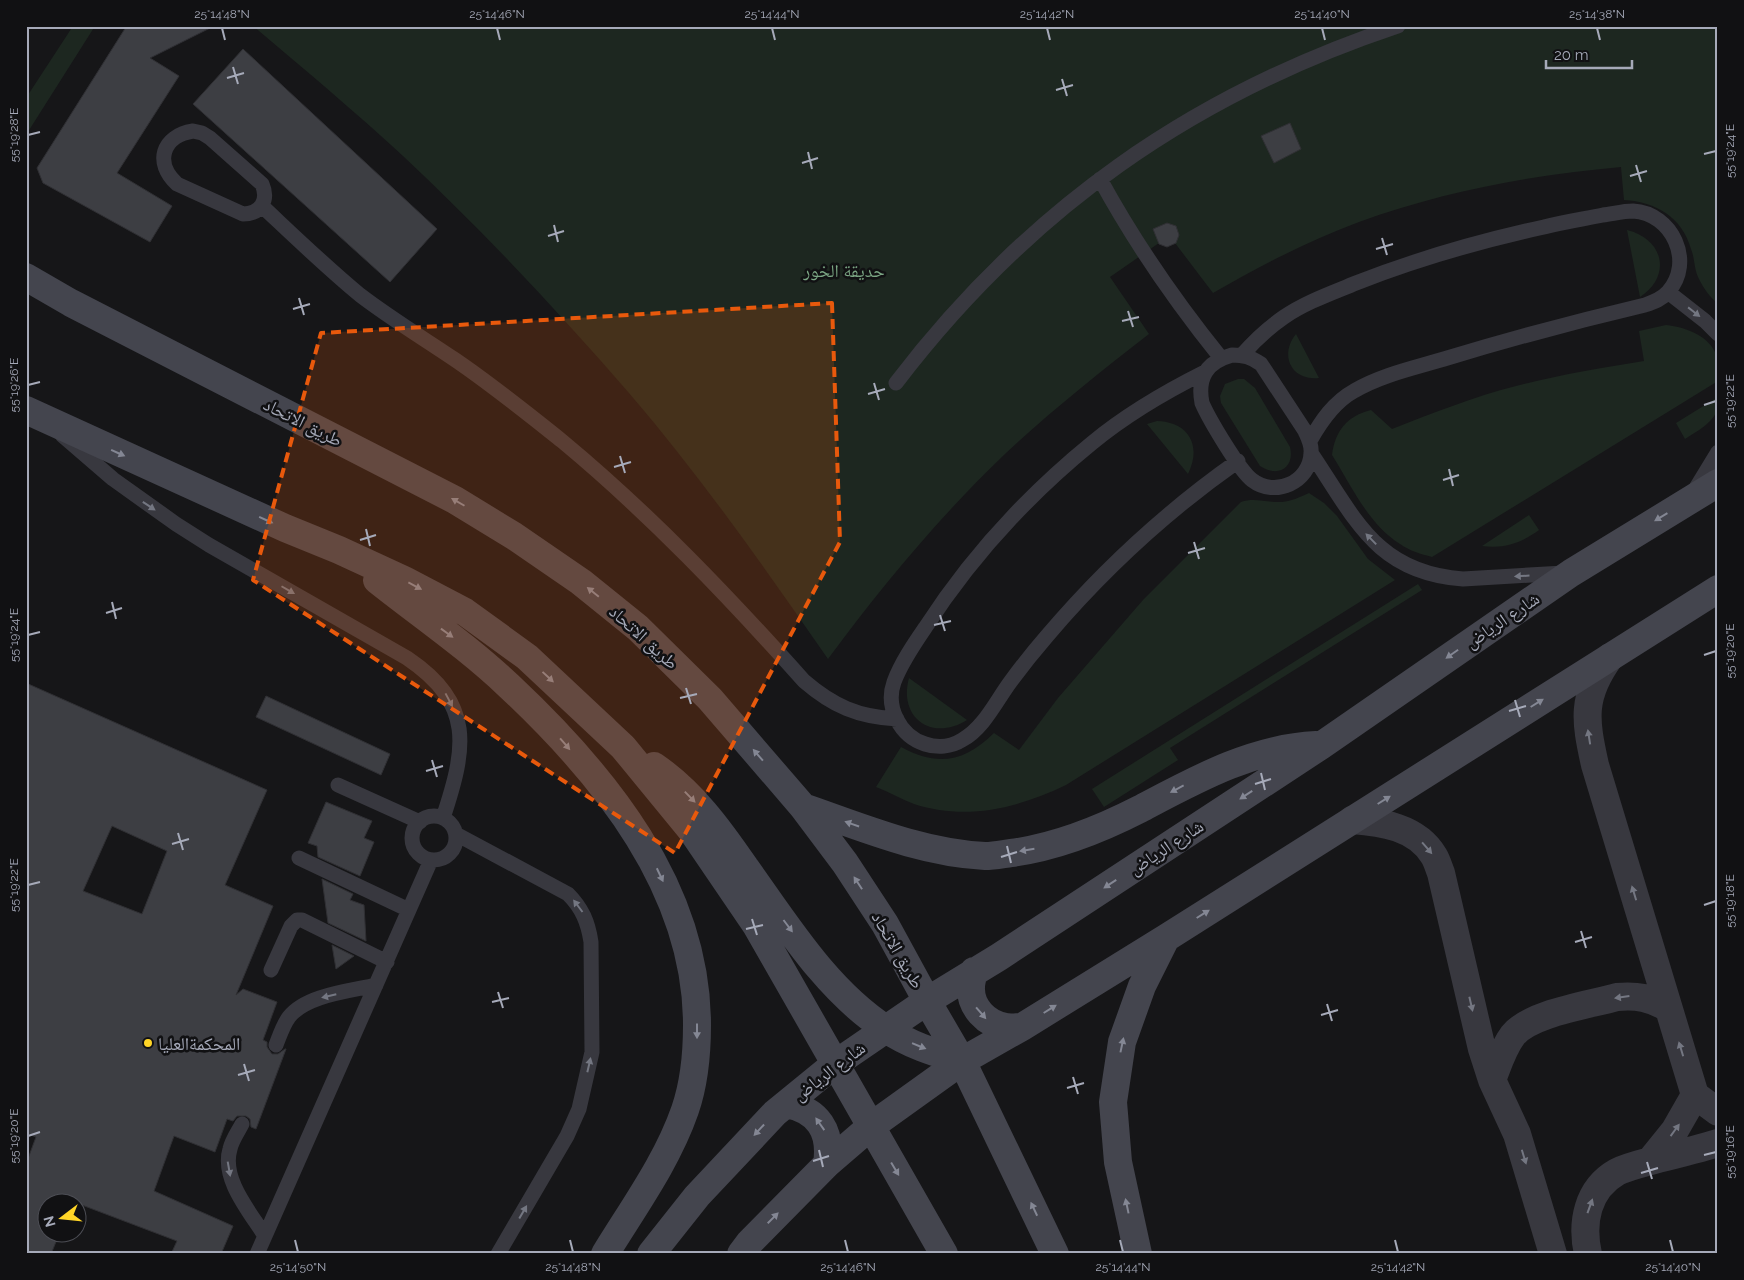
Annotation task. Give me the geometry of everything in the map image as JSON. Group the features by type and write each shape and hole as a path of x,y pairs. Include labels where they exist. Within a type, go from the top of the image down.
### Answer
{"main road":[{"name":"طريق الاتحاد","path":"26,277 71,303 455,500 514,536 581,582 638,628 710,699 803,807 845,863 885,924 962,1061 1055,1254"},
{"path":"26,298 71,303"},
{"path":"35,415 404,580 465,612 527,657 623,747 692,831 750,917 944,1254"},
{"name":"شارع الرياض","path":"651,1254 697,1196 775,1113 835,1064 927,1001 1322,745 1570,572 1718,483"},
{"path":"339,550 397,596 455,638 509,685 559,736 634,828 656,867 676,910 690,955 697,1000 697,1046 690,1092 685,1110 668,1150 605,1254"},
{"path":"741,1254 750,1242 827,1164 870,1127 962,1061 1022,1027 1166,938 1718,589"},
{"path":"803,807 909,842 986,856 1031,850 1087,835 1221,768 1298,746 1322,745"},
{"path":"623,747 656,768 686,792 713,821 820,968 862,1012 886,1030 910,1043 936,1054 962,1061"},
{"path":"1138,1254 1118,1162 1113,1102 1122,1042 1142,986 1166,938"},
{"path":"974,971 971,986 972,1000 980,1014 991,1023 1006,1027 1022,1027"},
{"path":"786,1104 806,1110 821,1124 826,1133 828,1143 827,1164"}],"street":[{"path":"1610,657 1597,675 1589,696 1586,718 1595,765 1695,1095 1718,1112"},
{"path":"1352,820 1374,822 1407,831 1421,841 1433,855 1442,873 1477,1033 1492,1080 1517,1134 1553,1254"},
{"path":"1492,1080 1507,1044 1515,1034 1536,1019 1630,996 1644,997 1668,1008"},
{"path":"1650,1161 1675,1130 1695,1095"},
{"path":"1588,1254 1584,1222 1590,1202 1601,1186 1616,1173 1650,1161 1718,1143"}],"lane":[{"path":"896,383 936,332 989,275 1042,226 1100,179 1166,134 1246,88 1324,52 1398,26"},
{"path":"184,133 202,133 210,138 262,184 265,198 262,206 258,211 243,214 177,184 170,178 163,161 169,143 175,136 184,133"},
{"path":"1100,179 1153,268 1221,358"},
{"path":"262,206 361,295 508,399 614,486 713,580 804,681 832,702 855,712 880,718 897,719"},
{"path":"1242,355 1255,340 1286,316 1334,292 1389,270 1503,236 1561,223 1632,211 1655,217 1665,224 1672,234 1678,245 1680,257 1679,270 1675,282 1668,292 1658,300 1645,305 1506,340 1413,368 1353,391 1340,401 1318,427 1311,447 1309,464 1303,474 1295,482 1284,487 1272,488 1251,480 1202,403 1200,387 1212,363 1221,358 1232,354 1242,355 1253,358 1261,364 1305,431 1311,447 1368,536 1392,558 1418,571 1446,578 1463,579 1570,572"},
{"path":"1668,292 1705,321 1718,334"},
{"path":"1206,372 1165,392 1129,415 1094,441 1029,499 999,530 944,598 898,672 893,683 892,708 904,730 924,744 936,746 948,746 960,742 971,735 1040,644 1083,595 1164,518 1238,461"},
{"path":"35,415 112,479 176,524 209,545 407,658 426,671 450,699 457,718 460,753 455,780 443,818"},
{"path":"1689,500 1718,452"},
{"path":"338,785 420,822"},
{"path":"456,834 454,847 445,858 431,860 423,857 417,852 413,844 414,828 420,822 427,817 443,818 451,824 456,834 568,894 585,915 591,942 592,1052 579,1109 567,1136 498,1254"},
{"path":"299,858 409,910"},
{"path":"257,1254 431,860"},
{"path":"271,970 291,926 297,920 302,920 387,962"},
{"path":"276,1045 283,1026 299,1007 310,1001 376,985"},
{"path":"242,1124 230,1146 228,1170 232,1182 265,1236"}],"highlighted area":[{"path":"832,303 840,542 675,853 253,580 321,333"}],"green space":[{"path":"73,26 95,26 26,135 26,98"},
{"name":"حديقة الخور","path":"253,26 1718,26 1718,304 1707,293 1699,279 1687,238 1674,220 1666,213 1647,204 1624,200 1621,167 1521,180 1423,201 1340,229 1266,264 1213,293 1175,243 1159,243 1110,277 1149,334 1058,407 1023,437 982,477 912,552 828,659 682,457 575,332 491,242 433,184 347,106"},
{"path":"1627,230 1649,241 1656,250 1659,259 1660,269 1657,279 1640,297"},
{"path":"1666,325 1690,331 1711,346 1718,361 1718,381 1432,557 1404,546 1389,536 1379,526 1361,503 1332,455 1339,432 1355,416 1371,410 1392,429 1500,390 1564,375 1644,361 1639,331"},
{"path":"1296,334 1319,378 1309,378 1301,375 1291,365 1288,358 1288,350"},
{"path":"1238,379 1244,379 1255,388 1290,447 1290,461 1284,469 1273,471 1260,466 1221,403 1220,396 1225,384"},
{"path":"1718,397 1718,408 1712,419 1704,427 1685,439 1676,423"},
{"path":"1157,421 1168,422 1177,426 1190,437 1194,454 1188,474 1147,424"},
{"path":"1309,493 1324,503 1337,516 1368,559 1395,580 1066,785 1048,793 1011,806 973,812 934,809 914,804 876,787 901,747 927,757 950,758 972,750 994,733 1019,750 1058,698 1143,600 1241,502 1251,500 1282,502 1293,500"},
{"path":"1529,515 1539,530 1532,535 1519,542 1505,546 1482,546"},
{"path":"1418,584 1422,590 1170,748 1178,760 1104,807 1092,789"},
{"path":"909,678 967,720 954,726 942,728 930,727 921,722 913,715 908,705"}],"building":[{"path":"214,26 150,58 179,76 117,173 172,206 150,242 43,183 37,168 126,27"},
{"path":"243,49 437,229 390,282 193,104"},
{"path":"1290,123 1301,149 1274,163 1261,136"},
{"path":"1167,223 1176,226 1179,235 1176,243 1167,247 1159,244 1153,229"},
{"name":"المحكمةالعليا","path":"26,683 267,790 225,885 273,906 236,995 243,989 277,1002 263,1040 267,1042 267,1047 272,1054 278,1054 286,1049 256,1129 251,1127 250,1119 246,1116 237,1116 233,1121 227,1119 215,1152 174,1136 154,1191 233,1226 221,1254 171,1254 177,1241 88,1207 88,1192 38,1192 38,1242 56,1242 51,1254 36,1254 26,1250 26,1164 36,1137 26,1133","holes":["112,826 167,851 142,914 83,891"]},
{"path":"266,696 390,754 381,775 256,717"},
{"path":"326,802 372,821 364,838 374,842 360,876 318,857 317,846 308,843"},
{"path":"322,879 353,894 350,900 364,905 366,941 328,923"},
{"path":"332,945 354,956 336,969"}],"place":[{"name":"المحكمةالعليا","path":"148,1043"}]}
